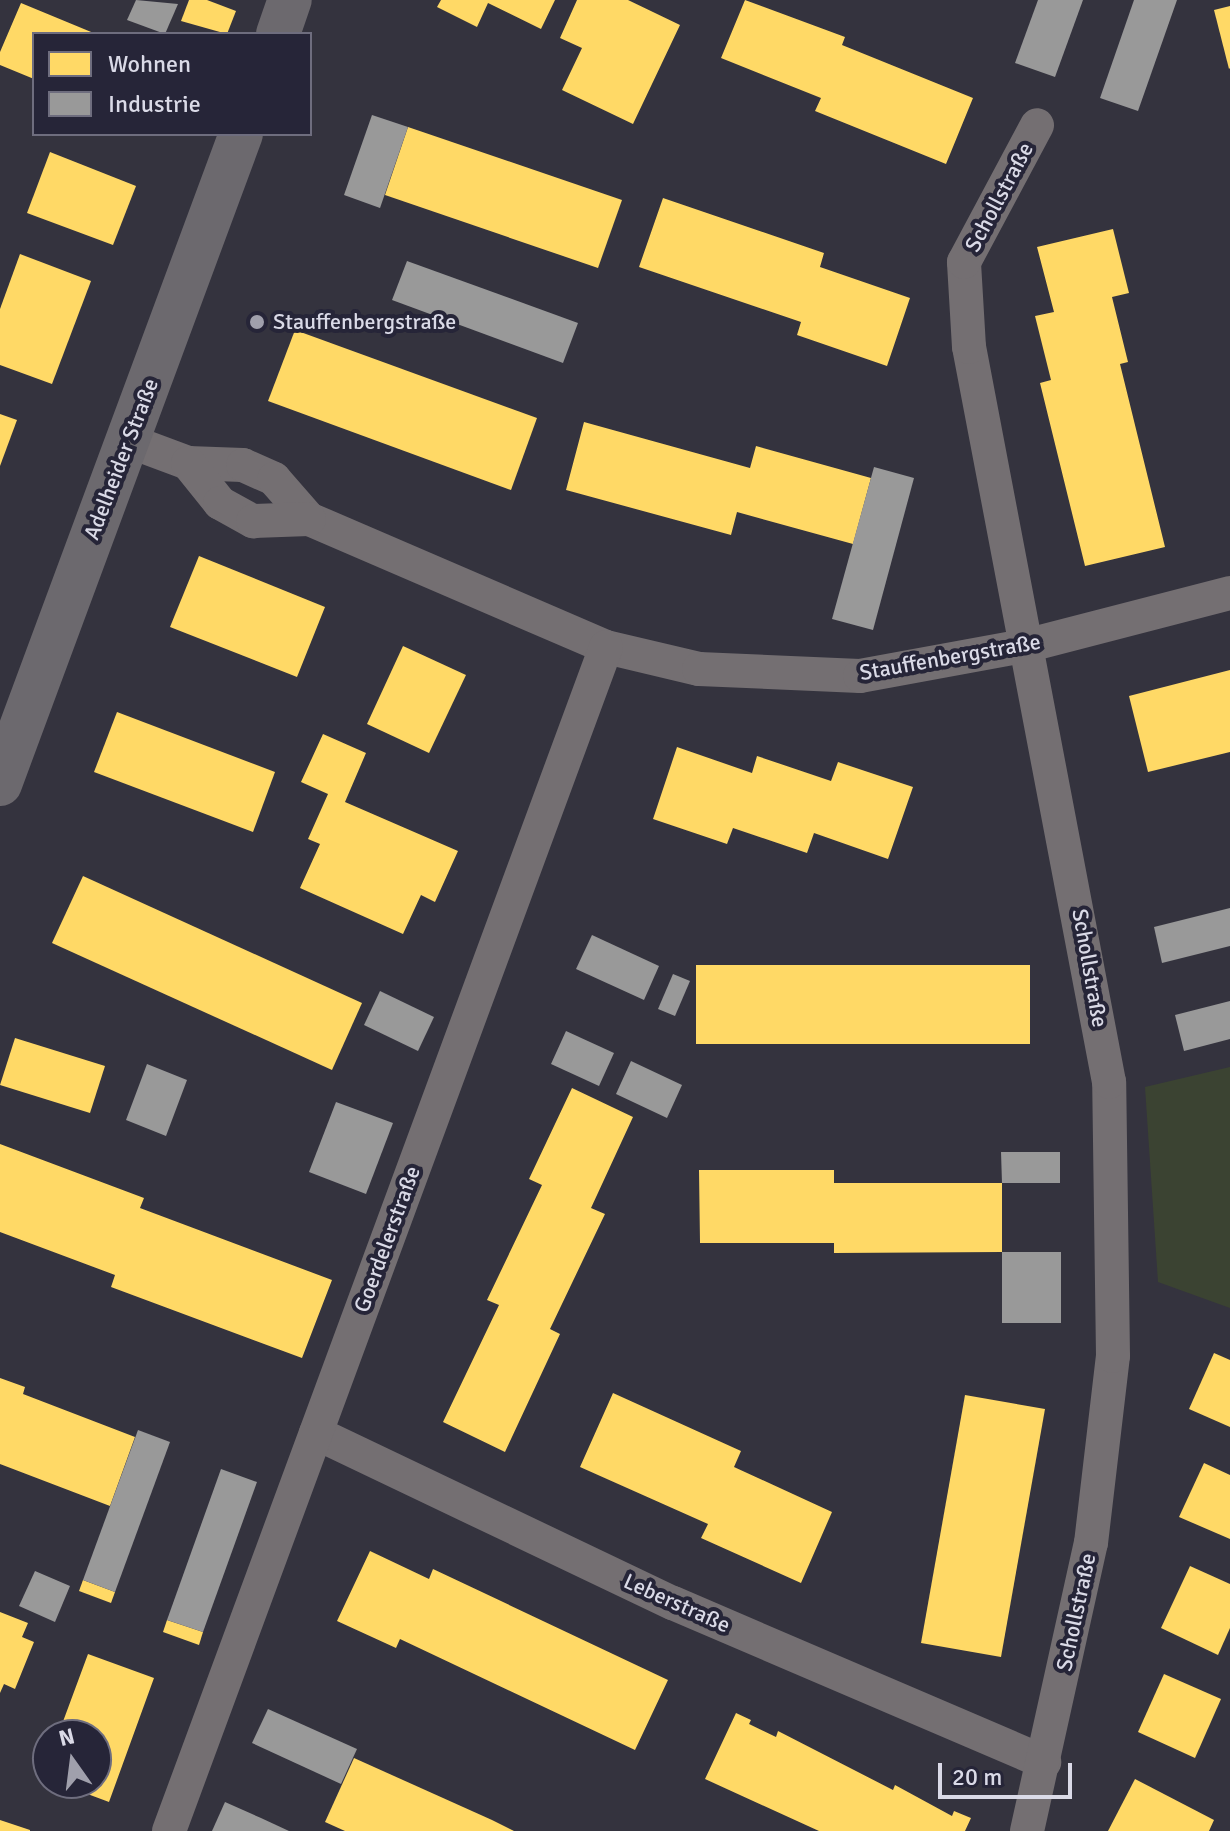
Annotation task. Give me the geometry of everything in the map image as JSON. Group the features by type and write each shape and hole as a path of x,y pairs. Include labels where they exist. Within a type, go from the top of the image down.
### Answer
{"main road":[{"path":"279,32 290,0"},
{"name":"Adelheider Straße","path":"0,784 240,136"}],"street":[{"name":"Schollstraße","path":"1027,1831 1091,1543 1113,1356 1109,1082 1029,645 969,347 964,262 1037,125"},
{"name":"Stauffenbergstraße","path":"129,441 188,463 243,465 274,479 309,519"},
{"name":"Stauffenbergstraße","path":"188,463 220,503 253,521 309,519 606,647 699,669 860,676 1029,645 1230,593"},
{"name":"Goerdelerstraße","path":"169,1831 606,647"},
{"name":"Leberstraße","path":"316,1433 673,1603 1044,1762"}],"green space":[{"path":"1230,1067 1230,1308 1158,1282 1145,1087"}],"building: Wohnen":[{"path":"189,0 207,0 236,11 228,32 181,21"},
{"path":"441,0 555,0 541,29 488,3 477,27 437,7"},
{"path":"577,0 628,0 680,25 633,124 562,90 582,48 560,38"},
{"path":"745,0 845,37 842,45 973,98 946,164 815,111 821,98 721,58"},
{"path":"21,3 91,32 32,32 32,78 0,65 0,52"},
{"path":"1230,6 1230,68 1229,69 1214,10"},
{"path":"408,127 622,200 598,268 385,195"},
{"path":"50,152 136,186 113,245 27,213"},
{"path":"663,198 824,253 820,267 910,298 887,366 797,335 801,322 639,267"},
{"path":"1113,229 1129,293 1112,297 1128,362 1120,364 1165,547 1085,566 1040,383 1051,380 1035,316 1054,312 1037,247"},
{"path":"20,254 91,281 52,384 0,365 0,309"},
{"path":"295,330 537,418 511,490 268,401"},
{"path":"0,414 17,420 0,466"},
{"path":"584,422 750,468 756,446 871,478 853,544 737,512 731,535 566,490"},
{"path":"199,556 325,607 297,677 170,627"},
{"path":"403,646 466,675 429,753 367,724"},
{"path":"1230,670 1230,752 1148,772 1129,696"},
{"path":"117,712 275,772 253,832 94,772"},
{"path":"323,734 366,753 345,802 458,851 435,902 421,895 403,934 300,888 320,844 308,839 328,794 301,782"},
{"path":"677,747 752,773 757,756 831,781 838,762 913,787 888,859 814,833 807,853 733,828 727,844 653,819"},
{"path":"83,876 362,1003 332,1070 52,943"},
{"path":"696,965 1030,965 1030,1044 696,1044"},
{"path":"15,1038 105,1066 90,1113 0,1085"},
{"path":"572,1088 633,1117 591,1208 605,1214 550,1329 560,1334 505,1452 443,1422 499,1305 487,1300 542,1185 529,1179"},
{"path":"0,1144 144,1198 140,1208 332,1280 302,1358 111,1287 115,1275 0,1232"},
{"path":"699,1170 834,1170 834,1183 1002,1183 1002,1252 834,1253 834,1243 700,1243"},
{"path":"1214,1353 1230,1360 1230,1427 1189,1409"},
{"path":"0,1378 25,1387 23,1394 135,1437 110,1506 0,1464"},
{"path":"613,1393 741,1451 734,1467 832,1512 801,1583 701,1538 708,1524 580,1467"},
{"path":"965,1395 1045,1409 1001,1657 921,1643"},
{"path":"1204,1463 1230,1475 1230,1539 1179,1517"},
{"path":"370,1551 429,1579 433,1569 668,1680 635,1750 400,1639 396,1648 337,1621"},
{"path":"1190,1566 1230,1584 1230,1628 1218,1655 1161,1628"},
{"path":"83,1580 115,1592 111,1603 79,1591"},
{"path":"0,1612 28,1623 22,1637 34,1642 15,1689 4,1684 0,1693"},
{"path":"167,1620 203,1632 199,1645 163,1632"},
{"path":"88,1654 154,1678 112,1794 112,1719 64,1719"},
{"path":"1164,1674 1221,1699 1195,1758 1138,1732"},
{"path":"736,1713 751,1720 749,1724 776,1737 778,1731 893,1790 895,1785 952,1816 954,1811 971,1818 965,1831 819,1831 705,1779"},
{"path":"354,1758 514,1831 345,1831 325,1822"},
{"path":"1135,1779 1214,1820 1209,1831 1108,1831"},
{"path":"0,1820 30,1830 30,1831 0,1831"}],"building: Industrie":[{"path":"136,0 178,4 166,32 127,20"},
{"path":"1038,0 1083,0 1055,77 1015,63"},
{"path":"1134,0 1177,0 1138,111 1100,98"},
{"path":"372,115 408,127 380,208 344,195"},
{"path":"407,261 578,323 563,363 392,300"},
{"path":"874,467 914,478 873,630 832,619"},
{"path":"1230,908 1230,946 1162,963 1154,927"},
{"path":"592,935 659,966 644,1000 576,969"},
{"path":"673,974 690,981 675,1016 658,1009"},
{"path":"380,991 434,1017 418,1051 364,1025"},
{"path":"1230,1001 1230,1039 1184,1051 1175,1015"},
{"path":"566,1031 614,1053 599,1086 551,1064"},
{"path":"631,1061 682,1085 667,1118 616,1094"},
{"path":"147,1064 187,1080 166,1136 126,1120"},
{"path":"336,1102 393,1123 366,1194 309,1172"},
{"path":"1001,1152 1060,1152 1060,1183 1002,1183"},
{"path":"1002,1252 1061,1252 1061,1323 1002,1323"},
{"path":"138,1430 170,1442 115,1592 83,1580"},
{"path":"221,1469 257,1482 203,1632 167,1620"},
{"path":"35,1571 70,1586 55,1622 19,1606"},
{"path":"268,1709 357,1749 341,1784 252,1743"},
{"path":"225,1802 261,1818 289,1831 212,1831"}],"place":[{"name":"Stauffenbergstraße","path":"257,322"}]}
